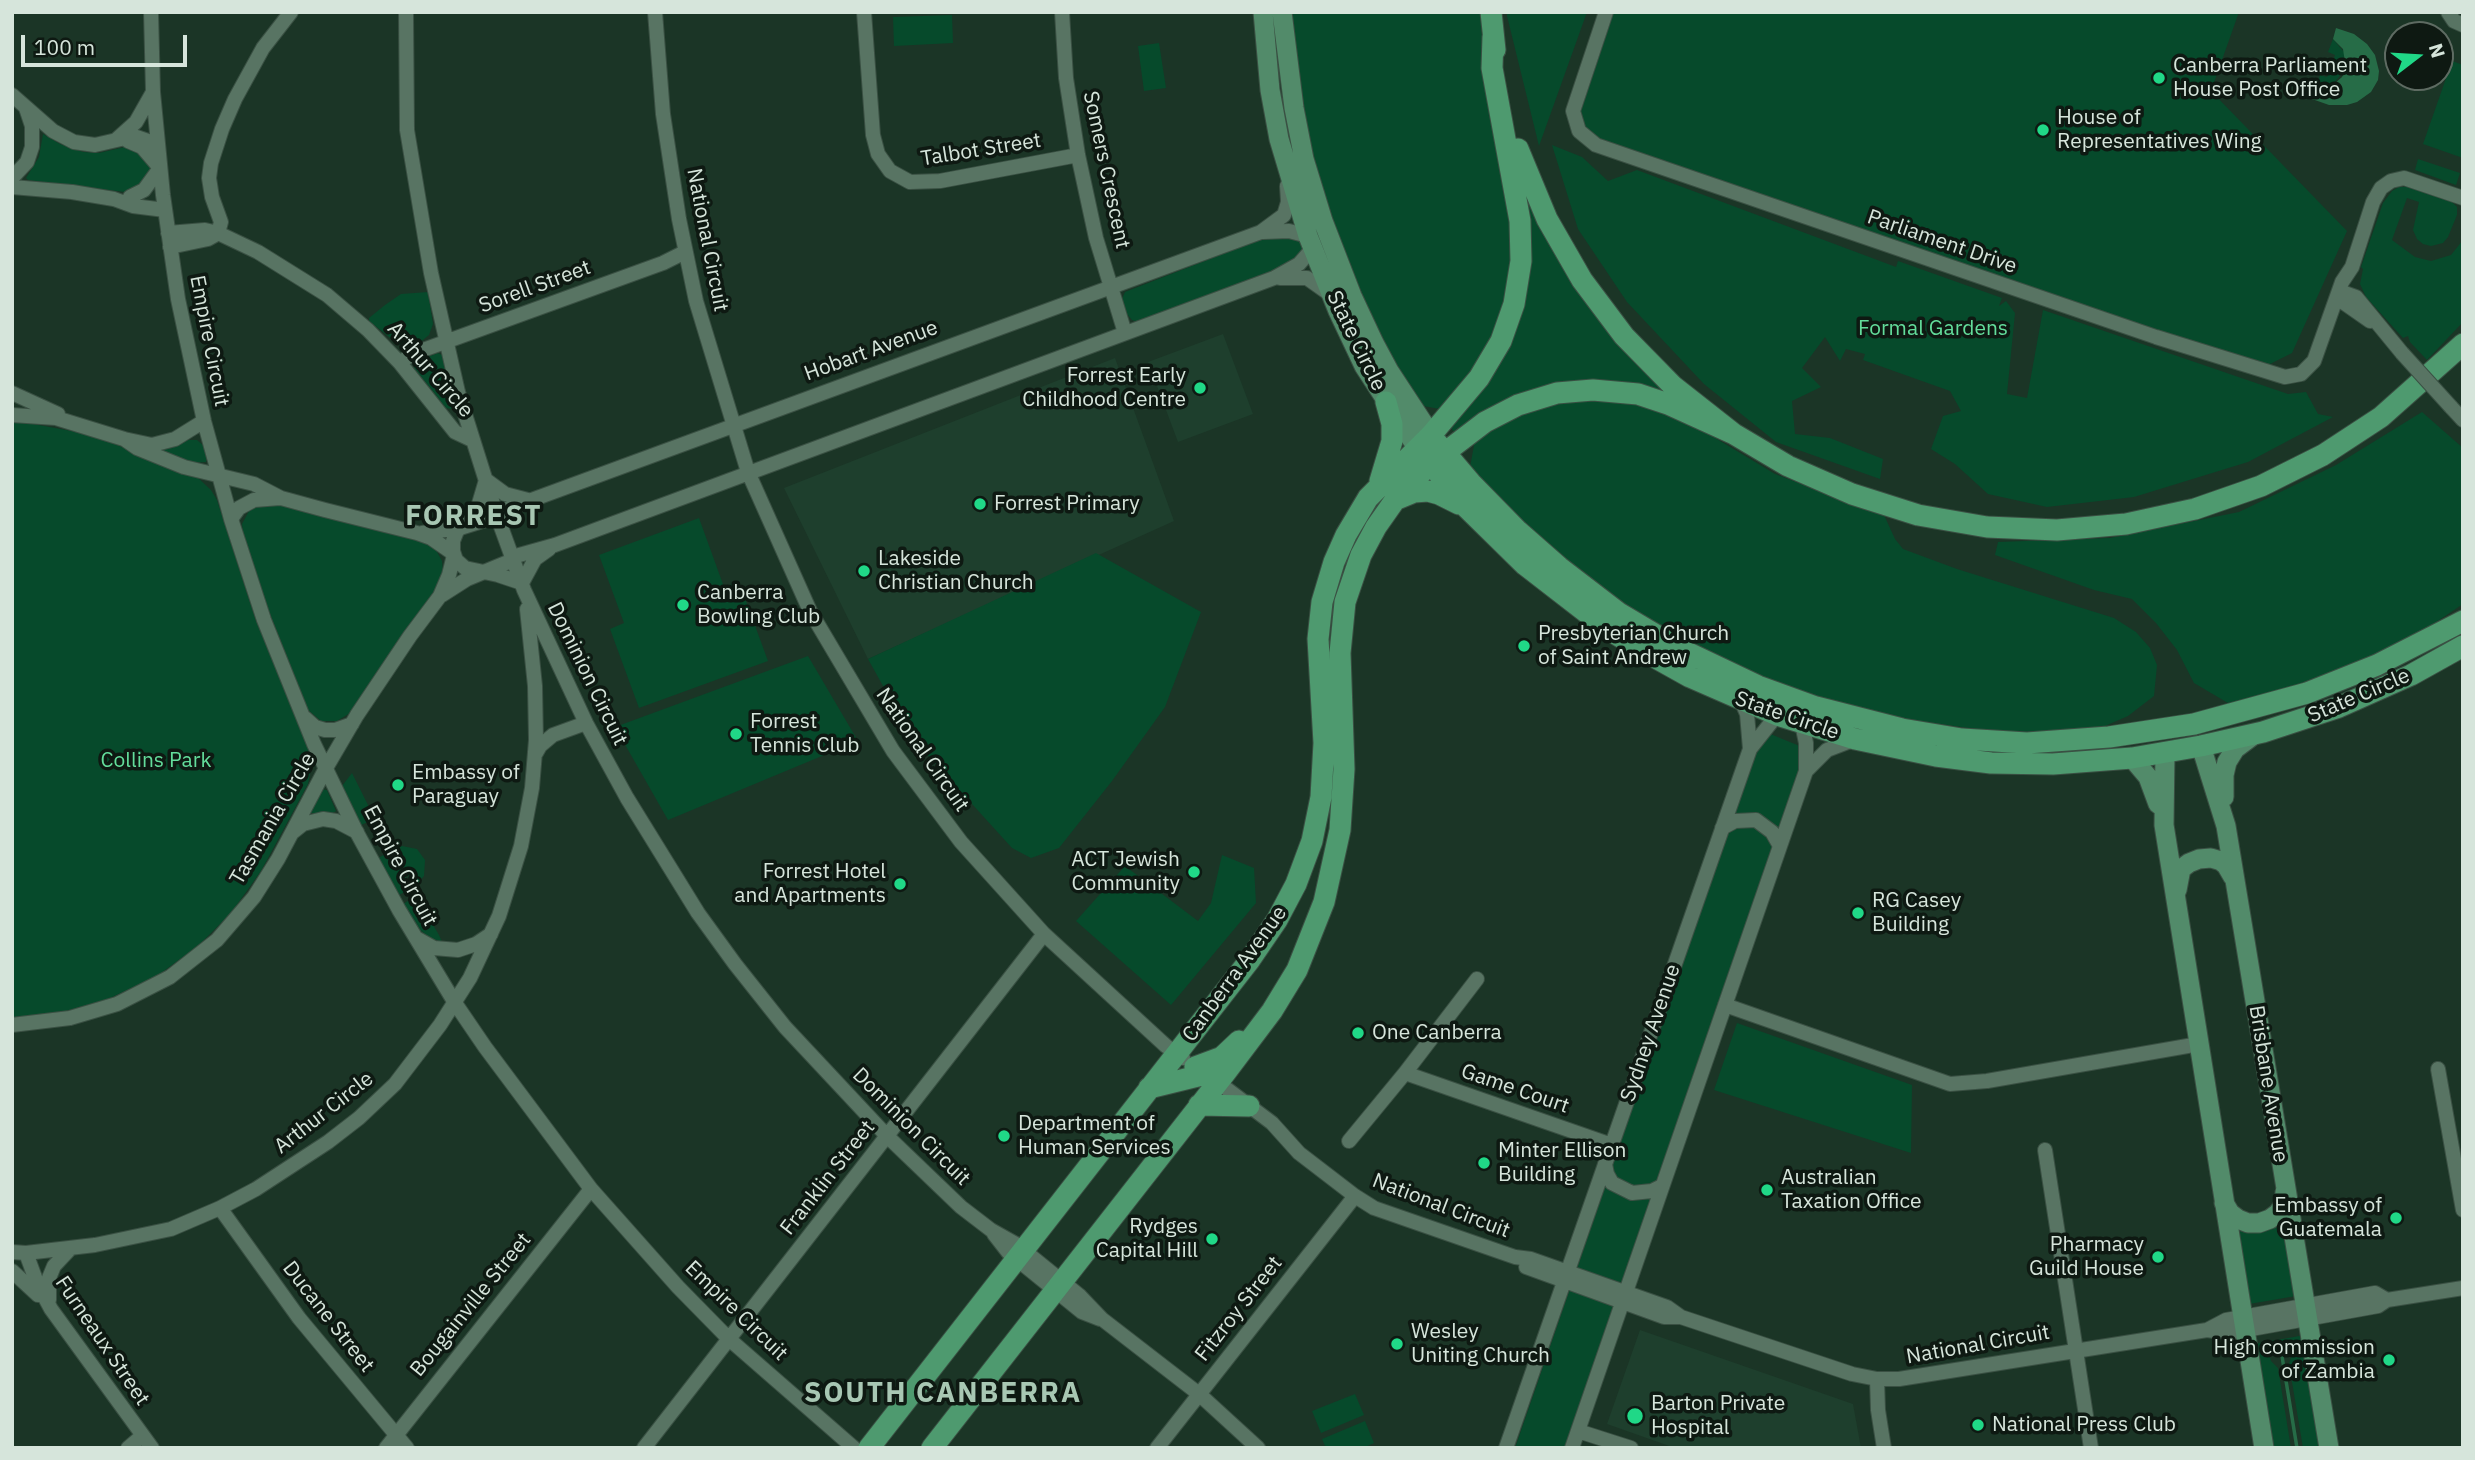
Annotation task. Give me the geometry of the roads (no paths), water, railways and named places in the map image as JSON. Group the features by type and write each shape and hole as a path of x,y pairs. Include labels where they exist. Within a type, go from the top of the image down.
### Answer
{"highway":[{"path":"1491,12 1506,108 1520,154 1547,219 1564,250 1602,308 1648,361 1673,386 1734,434"},
{"path":"1431,450 1490,362 1506,328 1518,284 1521,261 1520,221 1492,68 1493,37"},
{"path":"1431,450 1505,411 1538,398 1577,390 1613,390 1643,395 1734,434 1788,466 1852,494 1918,515 2004,528 2057,530 2126,524 2195,509 2261,486 2303,467 2353,437 2408,395 2463,344"},
{"path":"1386,402 1392,425 1387,493 1432,492 1467,508"},
{"name":"Canberra Avenue","path":"869,1448 1177,1054 1259,946 1291,895 1307,856 1317,819 1323,775 1324,737 1318,645 1322,602 1332,568 1363,506 1387,493 1431,450"},
{"name":"State Circle","path":"1431,450 1467,508 1497,540 1543,567 1690,677 1734,698 1802,724 1855,739 1936,756 1983,762 2053,764 2132,758 2201,746 2255,734 2357,700 2463,646"},
{"name":"State Circle","path":"1431,450 1485,498 1543,567"},
{"name":"Canberra Avenue","path":"1149,1088 1206,1074 1245,1035 1264,1023 1283,996 1317,921 1331,877 1343,794 1339,659 1343,615 1350,585 1361,555 1377,527 1387,493"},
{"name":"State Circle","path":"1614,622 1794,700 1902,729 1999,742 2027,743 2085,739 2194,724 2307,693 2377,664 2463,621"},
{"path":"1794,700 1802,724"},
{"name":"Sydney Avenue","path":"1777,715 1794,700"},
{"name":"Brisbane Avenue","path":"2194,724 2201,746"},
{"path":"2165,729 2165,753"},
{"path":"932,1448 1199,1105 1206,1074"},
{"path":"1199,1105 1250,1106"}],"main road":[{"name":"State Circle","path":"1262,12 1270,90 1284,156 1332,296 1364,366 1386,402 1431,450"},
{"name":"State Circle","path":"1282,12 1294,108 1304,159 1318,206 1339,264 1374,343 1431,450"},
{"path":"1312,242 1318,229 1318,206"},
{"name":"State Circle","path":"1312,242 1339,264"},
{"path":"2226,826 2225,766 2233,751 2255,734"},
{"name":"Brisbane Avenue","path":"2201,746 2226,826 2329,1448"},
{"path":"2164,825 2165,753"},
{"path":"2132,758 2150,781 2164,825 2264,1448"},
{"path":"2175,898 2179,872 2195,860 2207,858 2221,861 2226,864 2235,880"},
{"path":"2224,1203 2238,1219 2254,1223 2264,1222 2274,1217 2281,1209 2286,1198 2285,1188"}],"street":[{"name":"Empire Circuit","path":"151,12 153,92 163,195 178,299 204,421 230,519 264,620 302,714 357,832 414,936 455,1003 591,1189 678,1287 729,1339 854,1448"},
{"path":"169,240 208,239 218,233 221,222 212,197 209,178 218,140 235,99 263,48 291,12"},
{"name":"Dominion Circuit","path":"406,12 407,130 445,342 472,440 523,587 586,723 627,798 691,901 735,964 785,1027 887,1136 961,1207 991,1230 1008,1252 1020,1254 1058,1285 1089,1303 1102,1319 1199,1394 1258,1448"},
{"name":"National Circuit","path":"655,12 663,114 685,252 696,301 748,472 810,611 893,751 961,842 1044,934 1177,1054 1250,1106 1272,1124 1299,1153 1355,1196 1391,1214 1515,1257 1531,1259 1566,1277 1624,1297 1664,1317 1681,1317 1852,1374 1877,1379 1899,1379 2207,1330 2229,1333 2243,1324 2306,1312 2378,1306 2387,1300 2463,1288"},
{"name":"Talbot Street","path":"864,12 873,135 878,154 890,171 910,182 940,181 1078,155"},
{"name":"Somers Crescent","path":"1062,12 1066,78 1078,155 1096,238 1125,333"},
{"name":"Parliament Drive","path":"1606,12 1573,111 1579,131 1596,145 2156,337 2285,377 2301,374 2310,367 2344,278 2352,267 2379,191 2388,182 2404,178 2463,198"},
{"path":"2448,12 2454,21 2463,25"},
{"path":"116,140 136,122 153,92"},
{"path":"12,95 53,131 74,142 95,145 138,136 157,144"},
{"path":"12,178 27,162 32,146 32,126 26,108"},
{"path":"116,140 126,140 139,145 160,168 144,190 130,197"},
{"name":"Hobart Avenue","path":"460,528 732,425 1261,232 1282,218 1286,210 1288,202 1284,156"},
{"path":"12,187 72,192 114,199 133,206 165,210"},
{"path":"114,199 163,195"},
{"name":"Hobart Avenue","path":"1261,232 1289,231 1312,242"},
{"name":"Arthur Circle","path":"218,233 258,252 327,295 368,330 400,363 455,432 472,440"},
{"path":"481,572 1274,278 1299,264 1312,242"},
{"name":"Sorell Street","path":"400,363 410,355 685,252"},
{"name":"Parliament Drive","path":"2352,267 2354,287 2359,300"},
{"path":"1274,278 1307,278 1332,296"},
{"path":"2337,297 2348,293 2359,300 2382,331 2463,420"},
{"path":"2337,297 2382,331"},
{"path":"12,393 85,425 146,444 161,444 204,421"},
{"path":"12,415 56,418 85,425"},
{"path":"124,439 137,448 179,465 261,487 281,498 417,533 430,538 454,555 465,568 500,575 523,587 535,559 555,545"},
{"path":"454,555 453,538 478,507 486,481 505,494 529,501"},
{"path":"230,519 239,508 254,500 281,498"},
{"path":"417,533 460,528"},
{"name":"Tasmania Circle","path":"12,1025 46,1023 98,1011 152,988 178,972 217,940 242,912 278,859 352,724 440,596 454,555"},
{"name":"Tasmania Circle","path":"440,596 481,572"},
{"name":"Arthur Circle","path":"19,1253 69,1250 171,1228 220,1208 267,1182 328,1142 359,1118 395,1084 455,1003 492,933 521,846 536,755 535,686 523,587"},
{"path":"1734,698 1741,703 1747,714 1750,749"},
{"path":"302,714 309,723 321,729 335,730 352,724"},
{"name":"Sydney Avenue","path":"1506,1448 1750,749 1777,715"},
{"path":"536,755 540,746 553,735 586,723"},
{"path":"1572,1448 1806,771 1806,743 1802,724"},
{"path":"1806,771 1827,750 1855,739"},
{"path":"289,836 303,824 323,819 336,821 357,832"},
{"path":"1722,828 1735,821 1756,820 1772,832 1780,846"},
{"path":"414,936 434,948 450,951 472,946 492,933"},
{"name":"Franklin Street","path":"644,1448 1044,934"},
{"path":"1349,1141 1477,979"},
{"path":"1725,1005 1950,1084 1987,1082 2199,1044"},
{"path":"2438,1069 2463,1210"},
{"name":"Game Court","path":"1405,1073 1612,1145"},
{"path":"2045,1150 2091,1448"},
{"path":"1605,1164 1606,1174 1612,1183 1632,1194 1652,1191 1662,1186"},
{"name":"Bougainville Street","path":"390,1442 591,1189"},
{"name":"Fitzroy Street","path":"1157,1448 1355,1196"},
{"name":"Ducane Street","path":"220,1208 390,1442 407,1448"},
{"path":"51,1309 47,1292 49,1278 54,1266 69,1250"},
{"name":"Furneaux Street","path":"19,1253 51,1309 152,1448"},
{"path":"12,1271 31,1286 51,1309"},
{"path":"1877,1379 1878,1410 1884,1448"},
{"path":"1578,1431 1630,1448"},
{"path":"128,1448 142,1436"}],"waterway":[{"path":"2280,1344 2297,1448"}],"place":[{"name":"Canberra Parliament House Post Office","path":"2159,78"},
{"name":"House of Representatives Wing","path":"2043,130"},
{"name":"Forrest Early Childhood Centre","path":"1200,388"},
{"name":"Forrest Primary","path":"980,504"},
{"name":"Lakeside Christian Church","path":"864,571"},
{"name":"Canberra Bowling Club","path":"683,605"},
{"name":"Presbyterian Church of Saint Andrew","path":"1524,646"},
{"name":"Forrest Tennis Club","path":"736,734"},
{"name":"Embassy of Paraguay","path":"398,785"},
{"name":"ACT Jewish Community","path":"1194,872"},
{"name":"Forrest Hotel and Apartments","path":"900,884"},
{"name":"RG Casey Building","path":"1858,913"},
{"name":"One Canberra","path":"1358,1033"},
{"name":"Department of Human Services","path":"1004,1136"},
{"name":"Minter Ellison Building","path":"1484,1163"},
{"name":"Australian Taxation Office","path":"1767,1190"},
{"name":"Embassy of Guatemala","path":"2396,1218"},
{"name":"Rydges Capital Hill","path":"1212,1239"},
{"name":"Pharmacy Guild House","path":"2158,1257"},
{"name":"Wesley Uniting Church","path":"1397,1344"},
{"name":"High commission of Zambia","path":"2389,1360"},
{"name":"Barton Private Hospital","path":"1635,1416"},
{"name":"National Press Club","path":"1978,1425"}],"district":[{"name":"FORREST","path":"474,517"},
{"name":"SOUTH CANBERRA","path":"943,1394"}],"park label":[{"name":"Formal Gardens","path":"1933,329"},
{"name":"Collins Park","path":"156,761"}]}
